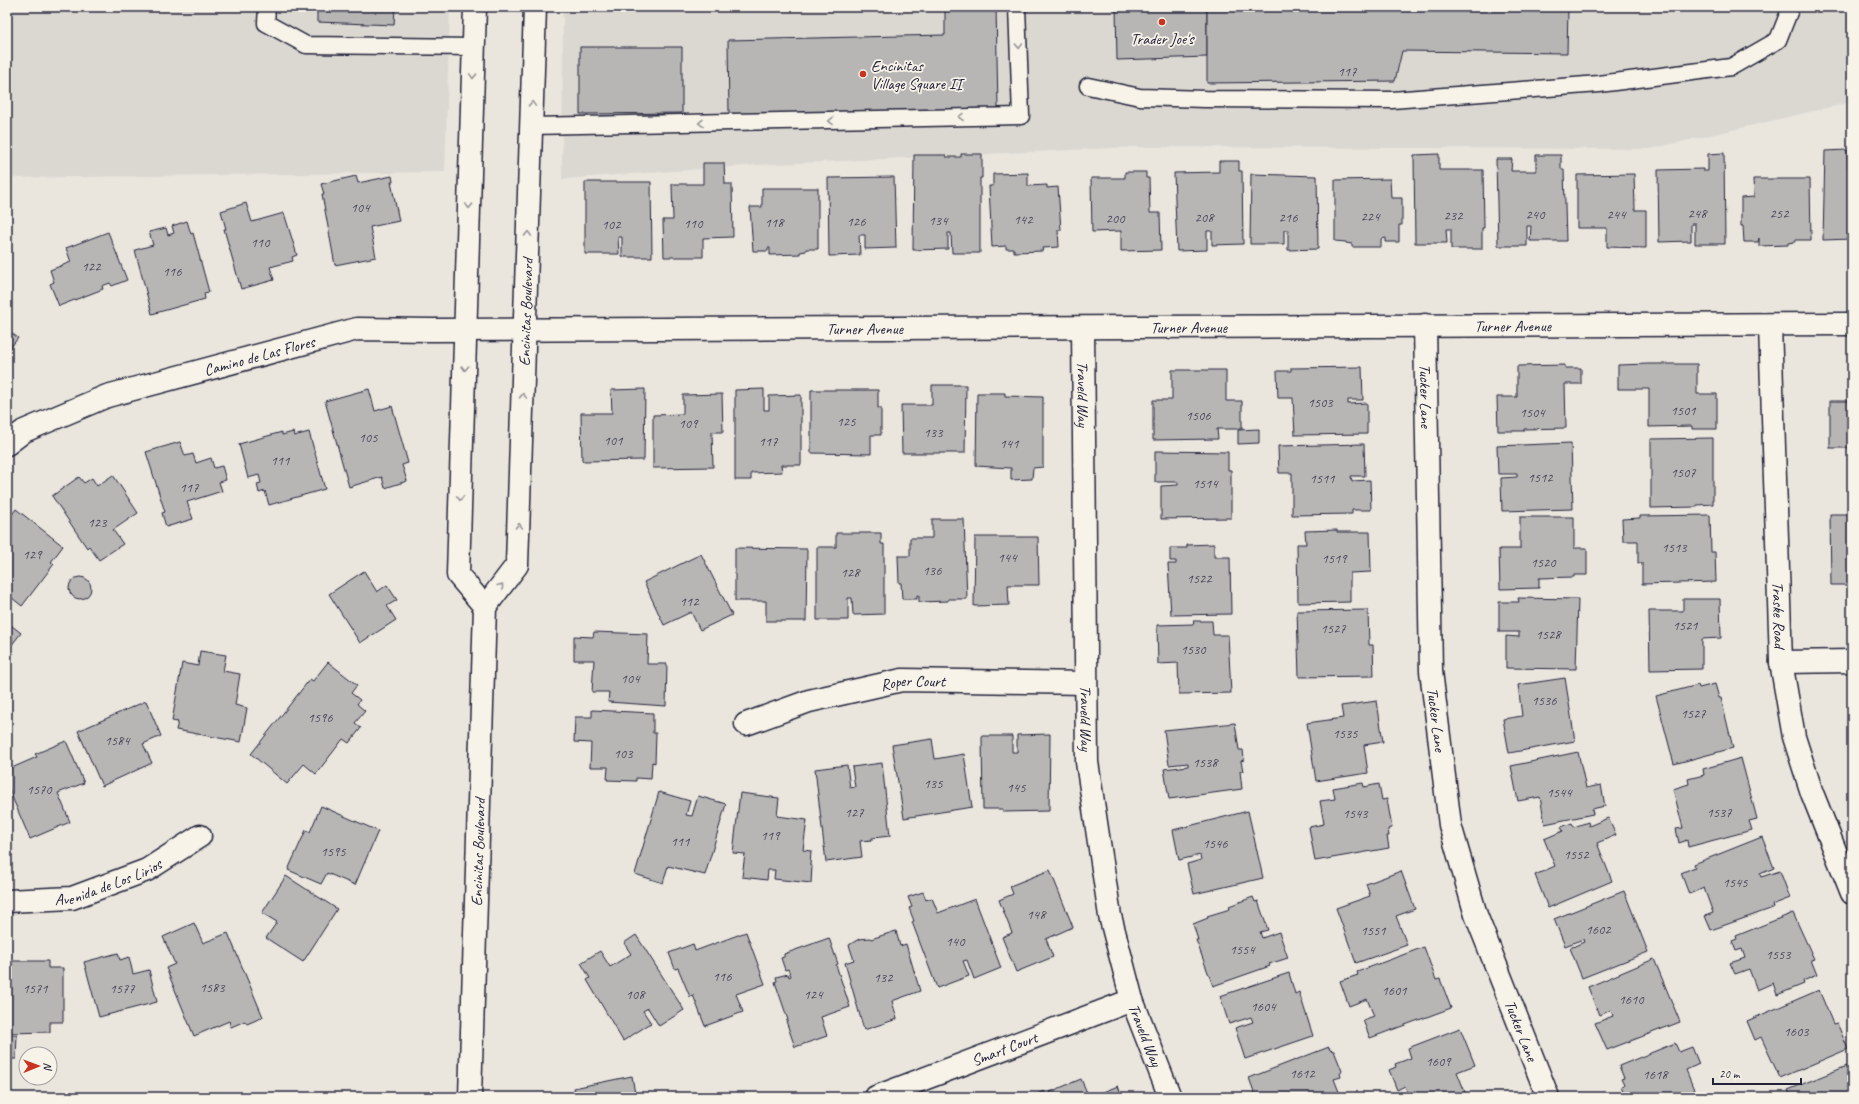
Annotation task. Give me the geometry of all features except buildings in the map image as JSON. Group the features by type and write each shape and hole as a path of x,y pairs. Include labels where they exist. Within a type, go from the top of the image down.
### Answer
{"street":[{"path":"475,7 458,575 485,607"},
{"name":"Encinitas Boulevard","path":"470,1097 485,607 517,565 535,7"},
{"name":"Turner Avenue","path":"525,328 1083,328 1425,325 1852,324"},
{"name":"Tucker Lane","path":"1425,325 1431,671 1450,825 1476,915 1548,1097"},
{"name":"Traske Road","path":"1770,325 1781,662 1794,737 1812,793 1852,892"},
{"name":"Camino de Las Flores","path":"7,444 24,431 107,396 357,329 525,328"},
{"name":"Traveld Way","path":"1083,328 1085,683 1088,770 1110,916 1132,1000 1170,1097"},
{"path":"1781,662 1852,661"},
{"name":"Roper Court","path":"746,724 809,701 902,680 1085,683"},
{"name":"Avenida de Los Lirios","path":"7,901 72,898 147,870 200,836"},
{"name":"Smart Court","path":"876,1097 1132,1000"}],"lane":[{"path":"267,7 266,23 306,45 474,47"},
{"path":"531,126 1021,116 1017,7"},
{"path":"1088,86 1140,97 1205,99 1392,100 1598,84 1731,67 1778,40 1791,7"}],"shaded area":[{"path":"7,7 450,7 445,172 7,178"},
{"path":"563,7 1852,7 1852,102 1651,149 1135,147 759,165 562,179"}],"place":[{"name":"Trader Joe's","path":"1162,22"},
{"name":"Encinitas Village Square II","path":"863,74"}]}
